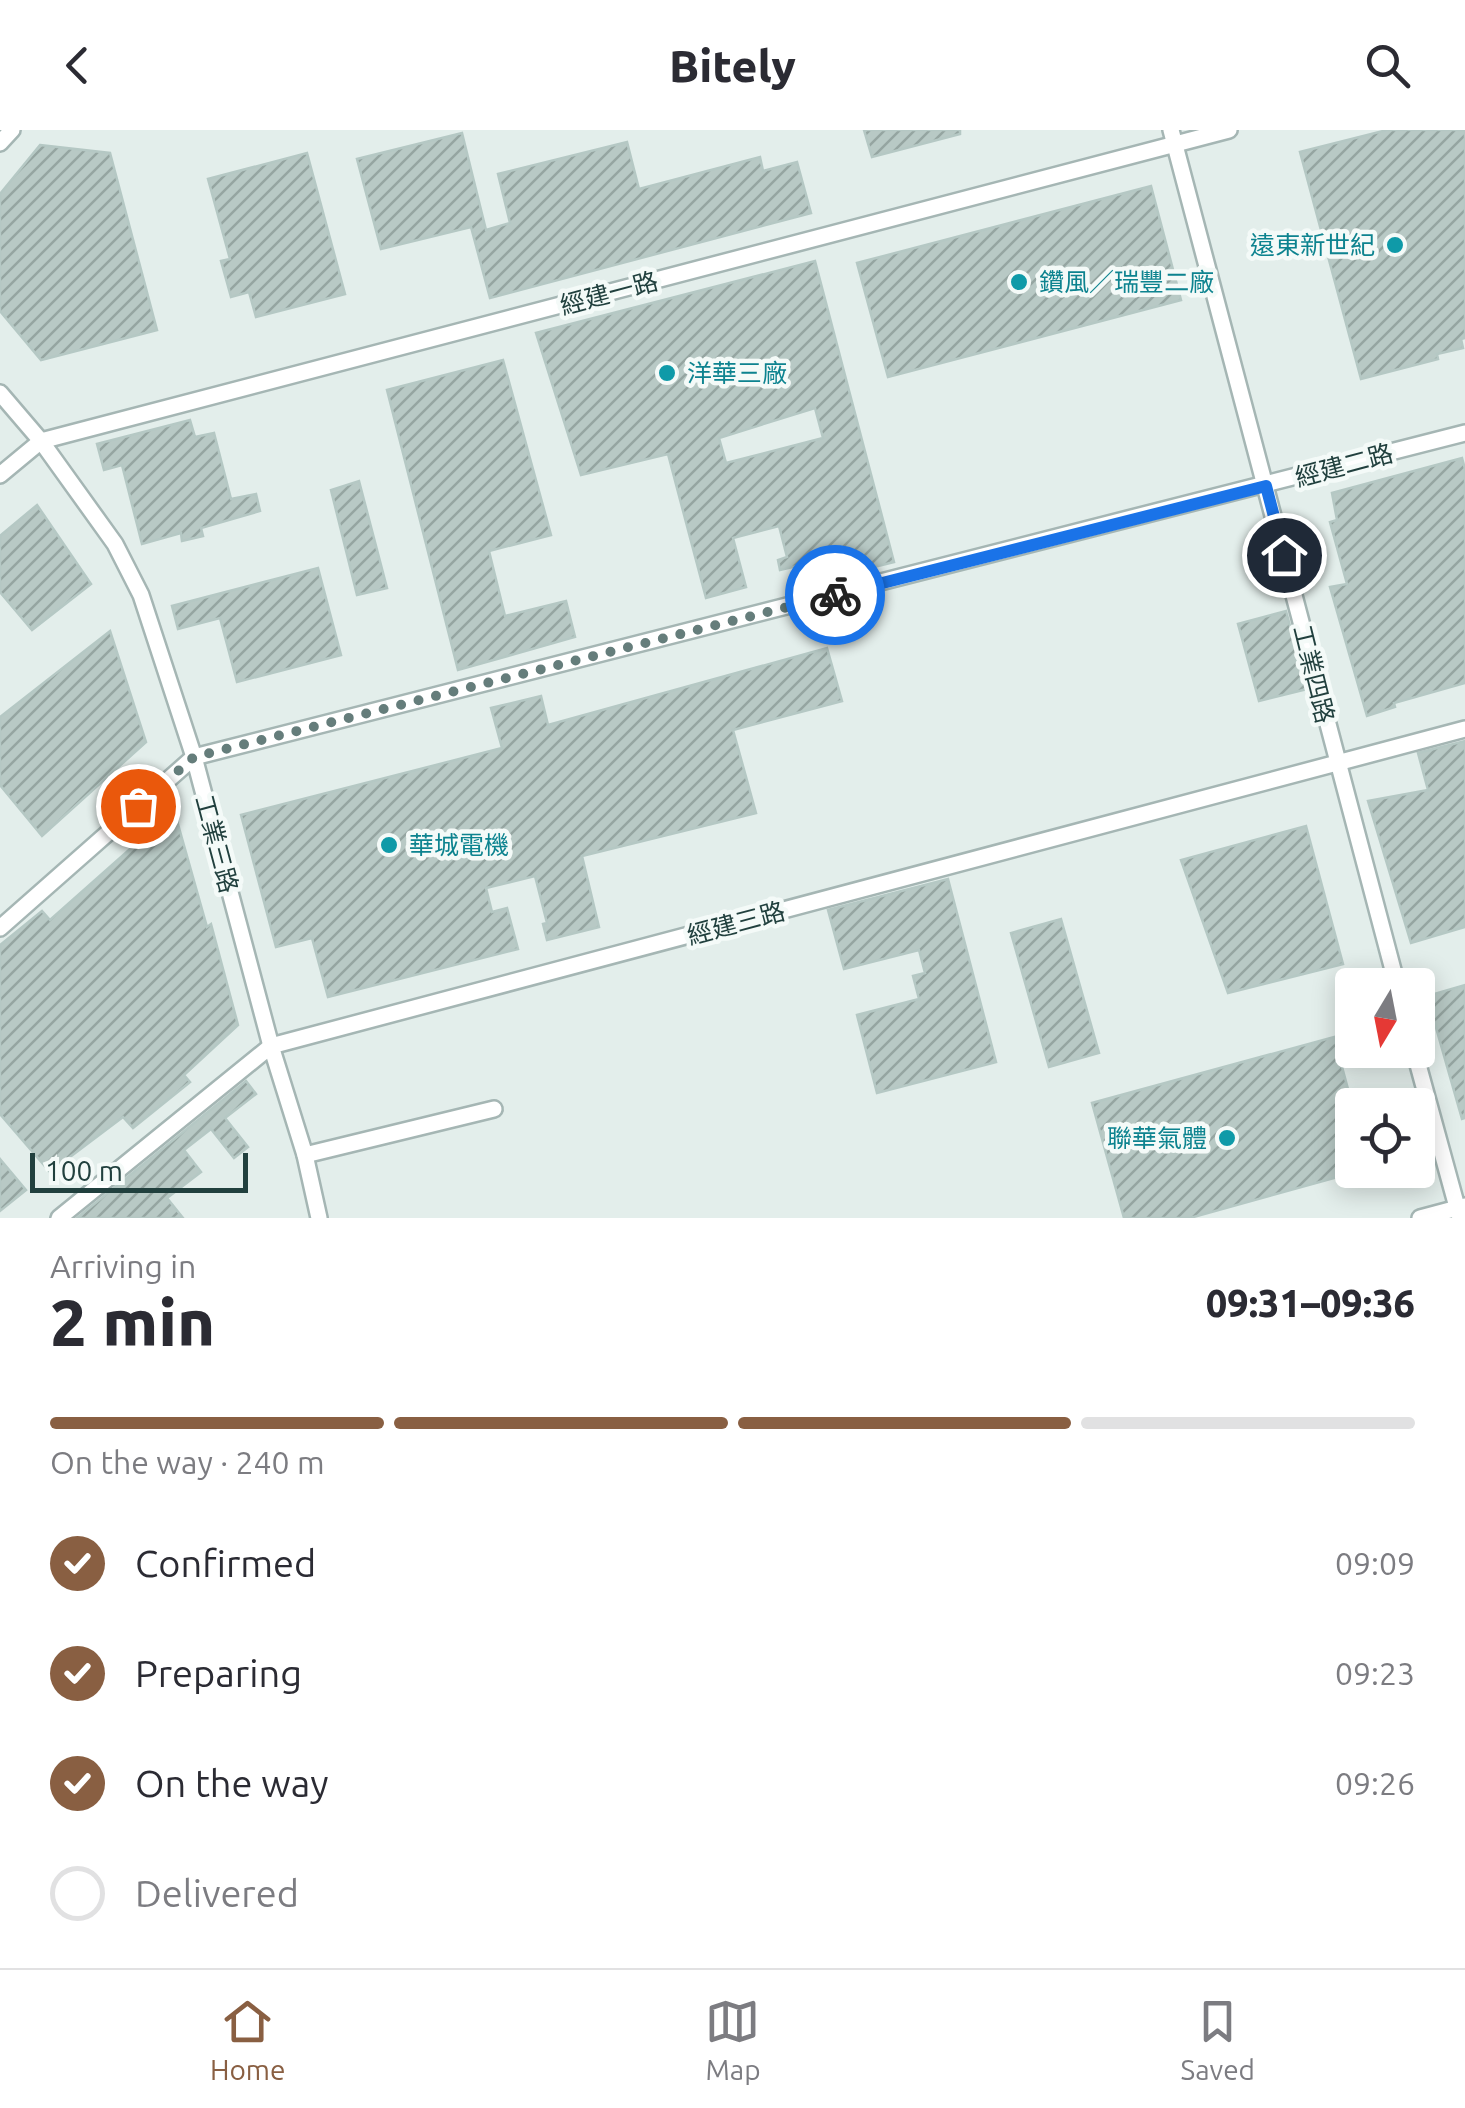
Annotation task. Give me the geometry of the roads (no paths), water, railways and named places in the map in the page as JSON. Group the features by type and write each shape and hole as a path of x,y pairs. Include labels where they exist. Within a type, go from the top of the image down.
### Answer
{"street":[{"path":"0,143 12,130"},
{"name":"經建一路","path":"0,476 40,441 1173,137 1228,130"},
{"name":"工業四路","path":"1173,137 1392,968"},
{"name":"工業三路","path":"0,393 115,544 141,595 194,757 319,1218"},
{"name":"經建二路","path":"0,928 194,757 1465,434"},
{"name":"經建三路","path":"59,1218 271,1046 1465,728"},
{"path":"1419,1068 1460,1211 1420,1218"},
{"path":"305,1156 494,1109"}],"place":[{"name":"遠東新世紀","path":"1395,245"},
{"name":"鑽風／瑞豐二廠","path":"1019,282"},
{"name":"洋華三廠","path":"667,373"},
{"name":"華城電機","path":"389,845"},
{"name":"聯華氣體","path":"1227,1138"}]}
